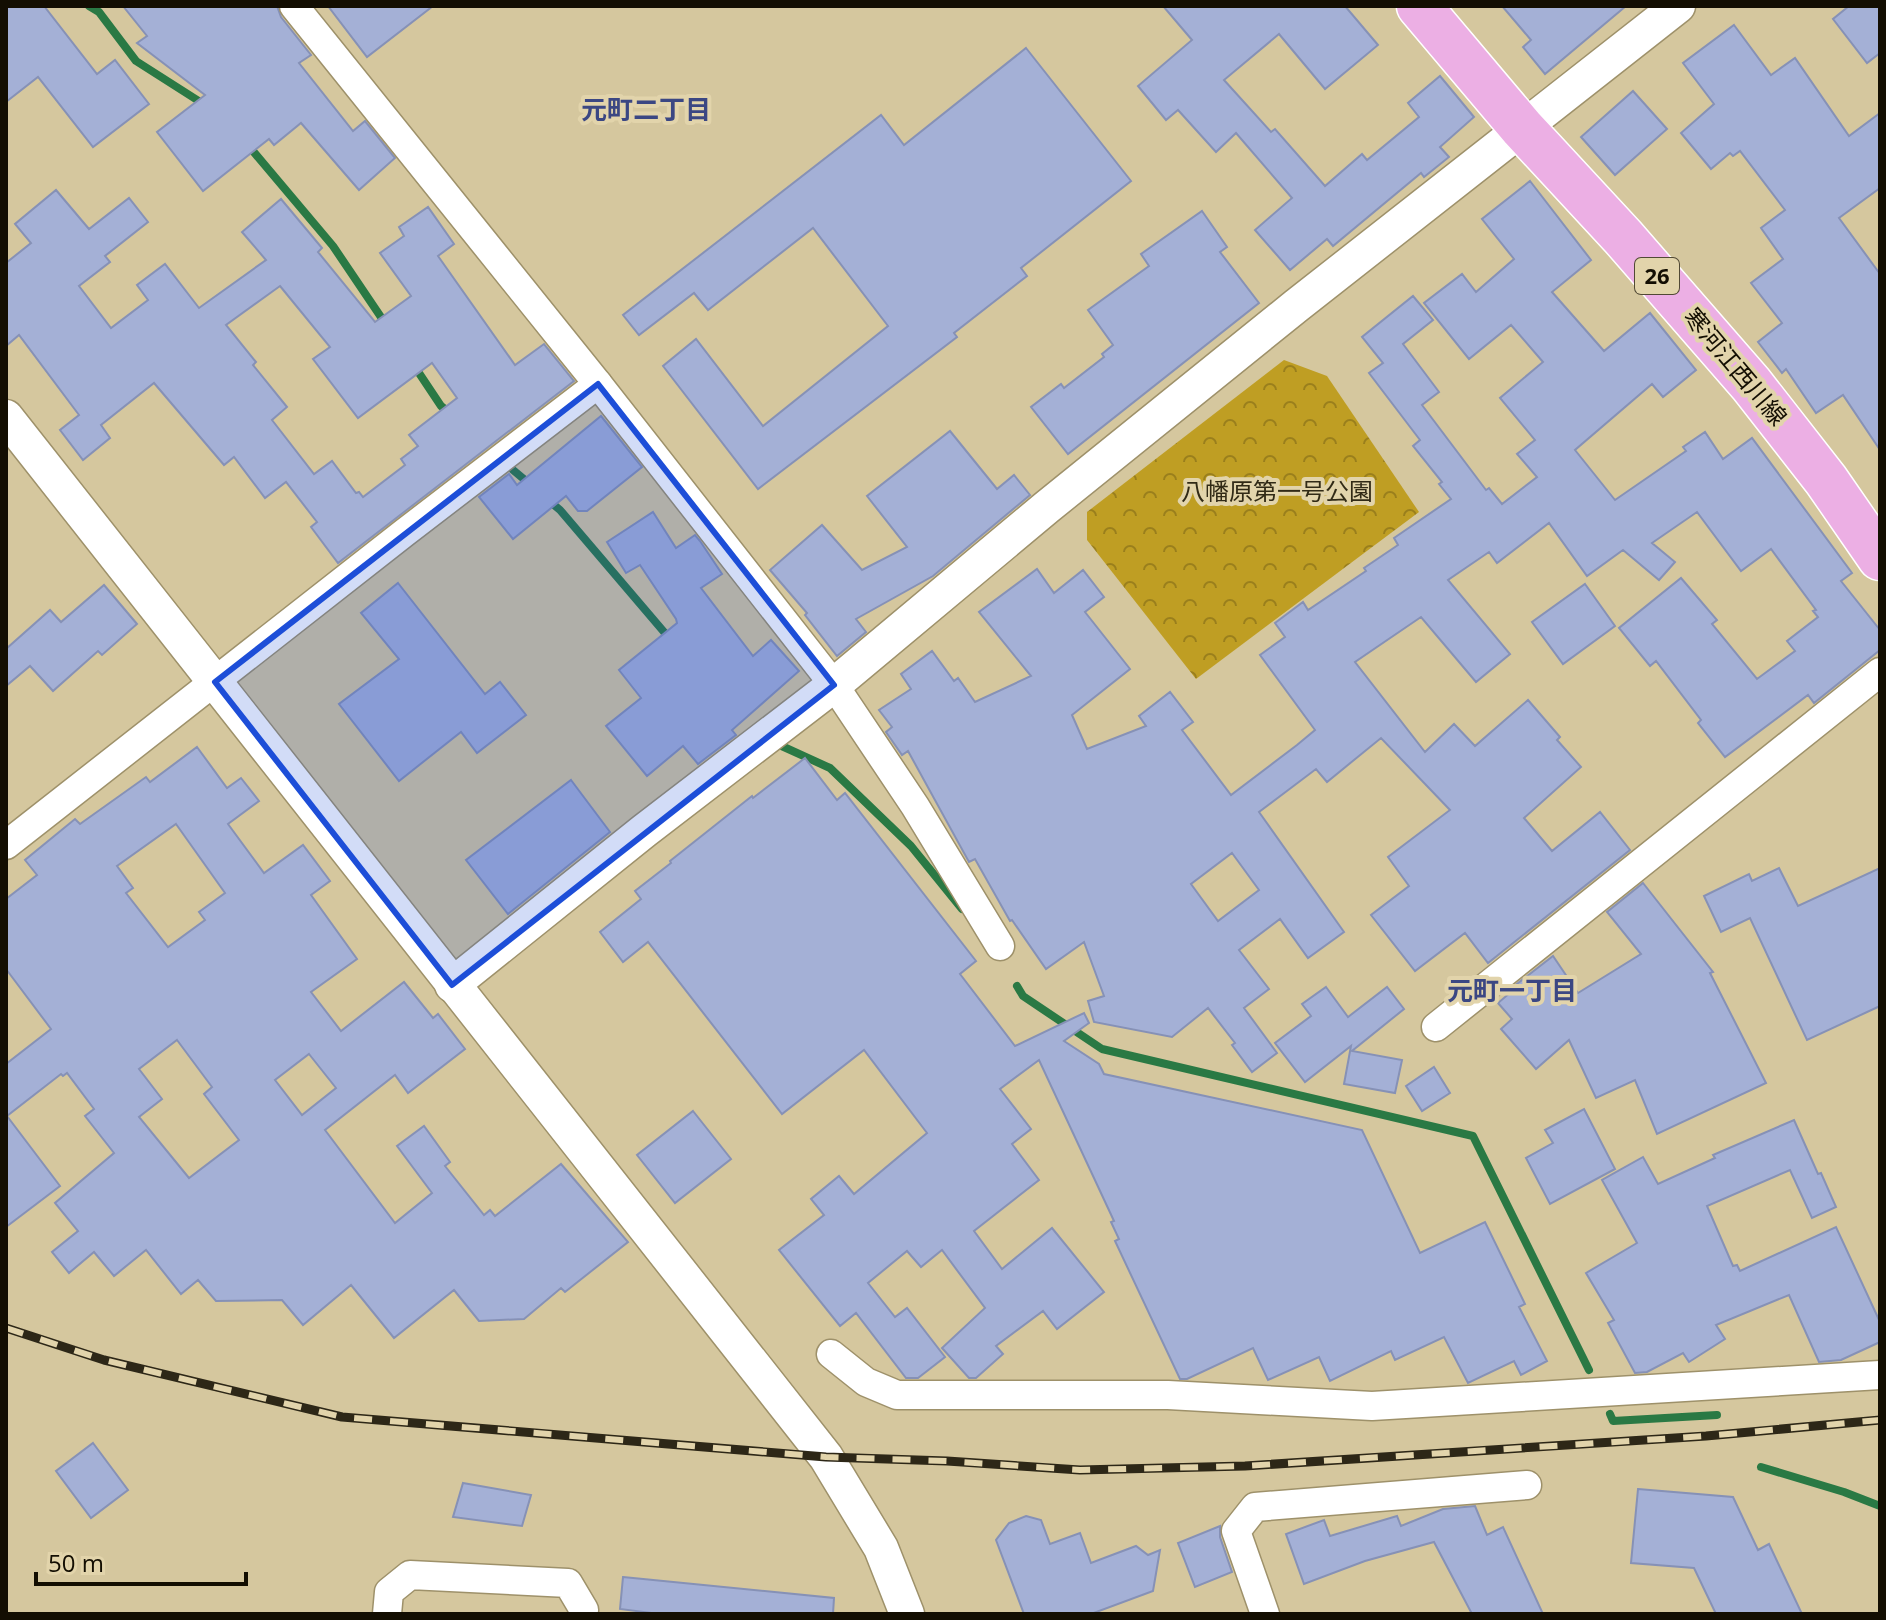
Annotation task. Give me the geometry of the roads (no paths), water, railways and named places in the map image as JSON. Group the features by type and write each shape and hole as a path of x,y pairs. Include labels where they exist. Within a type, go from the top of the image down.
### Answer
{"main road":[{"name":"寒河江西川線","path":"1419,6 1522,128 1623,237 1751,384 1826,480 1880,558"}],"street":[{"path":"294,6 598,384 834,685 915,806 1000,946"},
{"path":"452,985 834,685 1082,478 1678,6"},
{"path":"6,845 598,384"},
{"path":"6,417 826,1457 881,1548 907,1614"},
{"path":"1436,1027 1880,672"},
{"path":"831,1354 866,1382 897,1395 1168,1395 1372,1406 1880,1375"},
{"path":"1265,1614 1236,1531 1255,1507 1527,1485"},
{"path":"387,1614 389,1592 410,1575 568,1583 584,1610 583,1614"}],"waterway":[{"path":"89,6 99,12 136,61 205,105"},
{"path":"247,144 333,246 387,326"},
{"path":"413,364 441,406 450,413"},
{"path":"513,470 531,485"},
{"path":"547,499 560,510 670,639"},
{"path":"775,743 830,768 911,846 962,909"},
{"path":"1017,986 1023,996 1102,1049 1473,1136 1589,1370"},
{"path":"1610,1414 1613,1421 1717,1415"},
{"path":"1761,1467 1880,1506"}],"railway":[{"path":"6,1328 104,1360 342,1417 826,1457 1080,1470 1245,1466 1706,1436 1880,1420"}],"district":[{"name":"元町二丁目","path":"646,110"},
{"name":"元町一丁目","path":"1512,991"}],"park label":[{"name":"八幡原第一号公園","path":"1277,492"}]}
